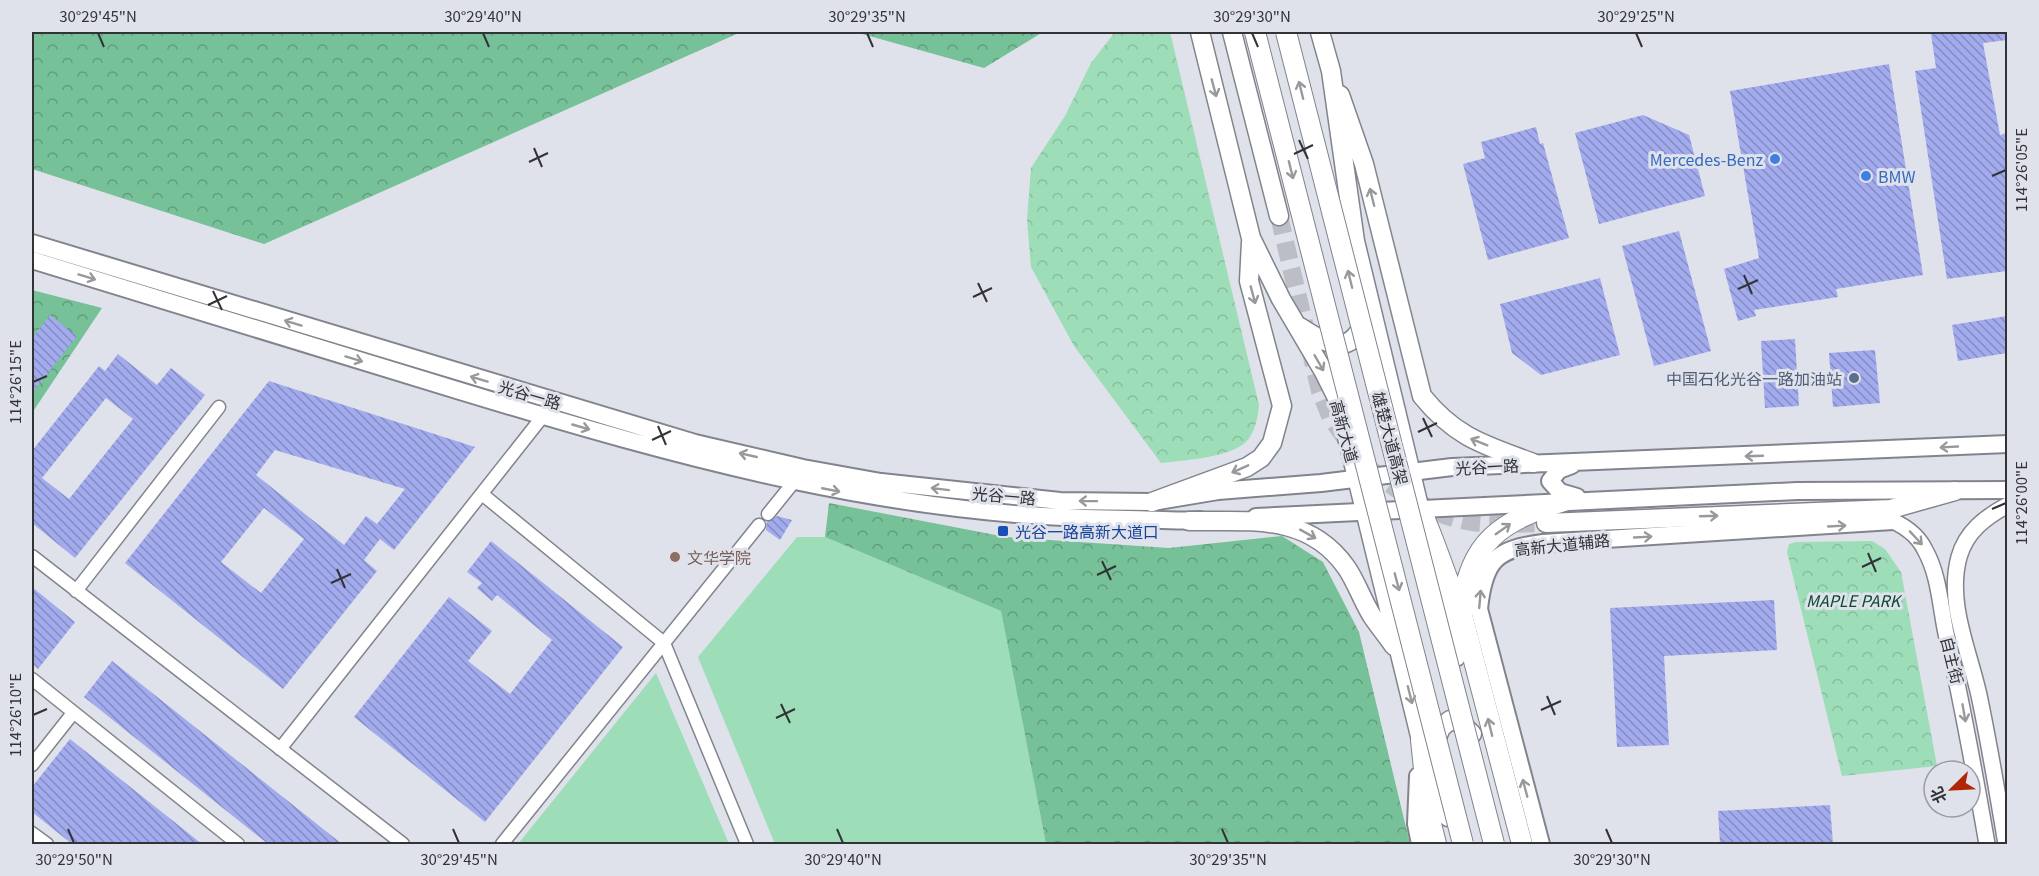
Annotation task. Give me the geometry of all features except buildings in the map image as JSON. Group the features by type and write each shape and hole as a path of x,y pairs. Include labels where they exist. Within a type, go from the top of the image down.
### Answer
{"highway":[{"name":"雄楚大道高架","path":"1256,32 1463,844"},
{"name":"雄楚大道高架","path":"1286,32 1494,844"},
{"path":"1462,615 1464,583 1474,559 1496,532 1530,512 1575,500"},
{"path":"1420,508 1438,548 1448,582 1462,615 1522,844"},
{"path":"1421,740 1429,816 1436,844"}],"main road":[{"name":"高新大道","path":"1200,32 1251,238 1338,400 1421,740 1447,813 1455,844"},
{"path":"1232,32 1278,216"},
{"path":"1320,32 1330,71 1355,241 1502,844"},
{"path":"1330,71 1352,124 1364,164 1422,396 1436,413 1467,438 1533,463"},
{"path":"1152,502 1247,467 1261,458 1272,443 1282,406 1249,281 1251,238"},
{"name":"光谷一路","path":"32,243 695,443 802,468 881,482 988,495 1060,501 1152,502 1254,488 1411,472 1533,463 2007,444"},
{"name":"光谷一路","path":"32,260 688,458 794,483 963,510 1073,518 1189,521 1575,500 1797,491 2007,490"},
{"path":"1296,324 1320,340 1343,345 1352,341 1360,333 1369,298"},
{"path":"1575,500 1560,492 1550,481 1559,470 1582,462"},
{"path":"1254,488 1277,495 1281,501 1278,507 1259,516"},
{"path":"1546,524 1891,509 1955,491"},
{"path":"1189,521 1281,523 1306,531 1325,545 1346,566 1371,615 1399,651"},
{"name":"高新大道辅路","path":"1541,844 1479,609 1481,588 1487,571 1505,550 1543,543 1893,521"},
{"path":"1447,813 1432,750 1441,728 1450,720 1461,723 1476,737"},
{"path":"1420,844 1416,824 1421,740"}],"street":[{"path":"76,591 219,407"},
{"path":"280,749 543,416"},
{"path":"768,513 794,483"},
{"path":"482,494 664,643 747,844"},
{"name":"自主街","path":"2006,844 1980,698 1962,632 1956,580 1959,557 1965,541 1982,520 2007,506"},
{"name":"自主街","path":"1865,511 1893,521 1918,539 1935,572 1946,636 1958,682 1987,844"},
{"path":"501,844 759,525"},
{"path":"32,556 403,844"},
{"path":"32,680 238,844"},
{"path":"32,765 73,712"},
{"path":"32,832 46,844"}],"green space":[{"path":"32,32 741,32 264,244 32,169"},
{"path":"855,32 1043,32 984,68"},
{"path":"1115,32 1170,32 1259,405 1250,437 1234,450 1222,454 1161,463 1074,346 1031,267 1027,220 1031,168 1065,116 1091,63"},
{"path":"32,290 102,308 32,413"},
{"path":"829,503 1006,537 1169,548 1282,536 1323,562 1359,632 1410,844 1046,844 1001,611 825,537"},
{"path":"797,537 825,537 1001,611 1046,844 775,844 698,657"},
{"name":"MAPLE PARK","path":"1872,541 1885,549 1901,572 1936,759 1922,759 1922,768 1842,776 1787,552 1789,544"},
{"path":"656,673 729,844 518,844"}],"tunnel":[{"path":"1279,216 1320,391 1331,418 1348,442"},
{"path":"1369,468 1414,500 1452,518 1486,523 1546,523"}],"place":[{"name":"Mercedes-Benz","path":"1775,159"},
{"name":"BMW","path":"1866,176"},
{"name":"中国石化光谷一路加油站","path":"1854,378"},
{"name":"光谷一路高新大道口","path":"1003,531"},
{"name":"文华学院","path":"675,557"}]}
